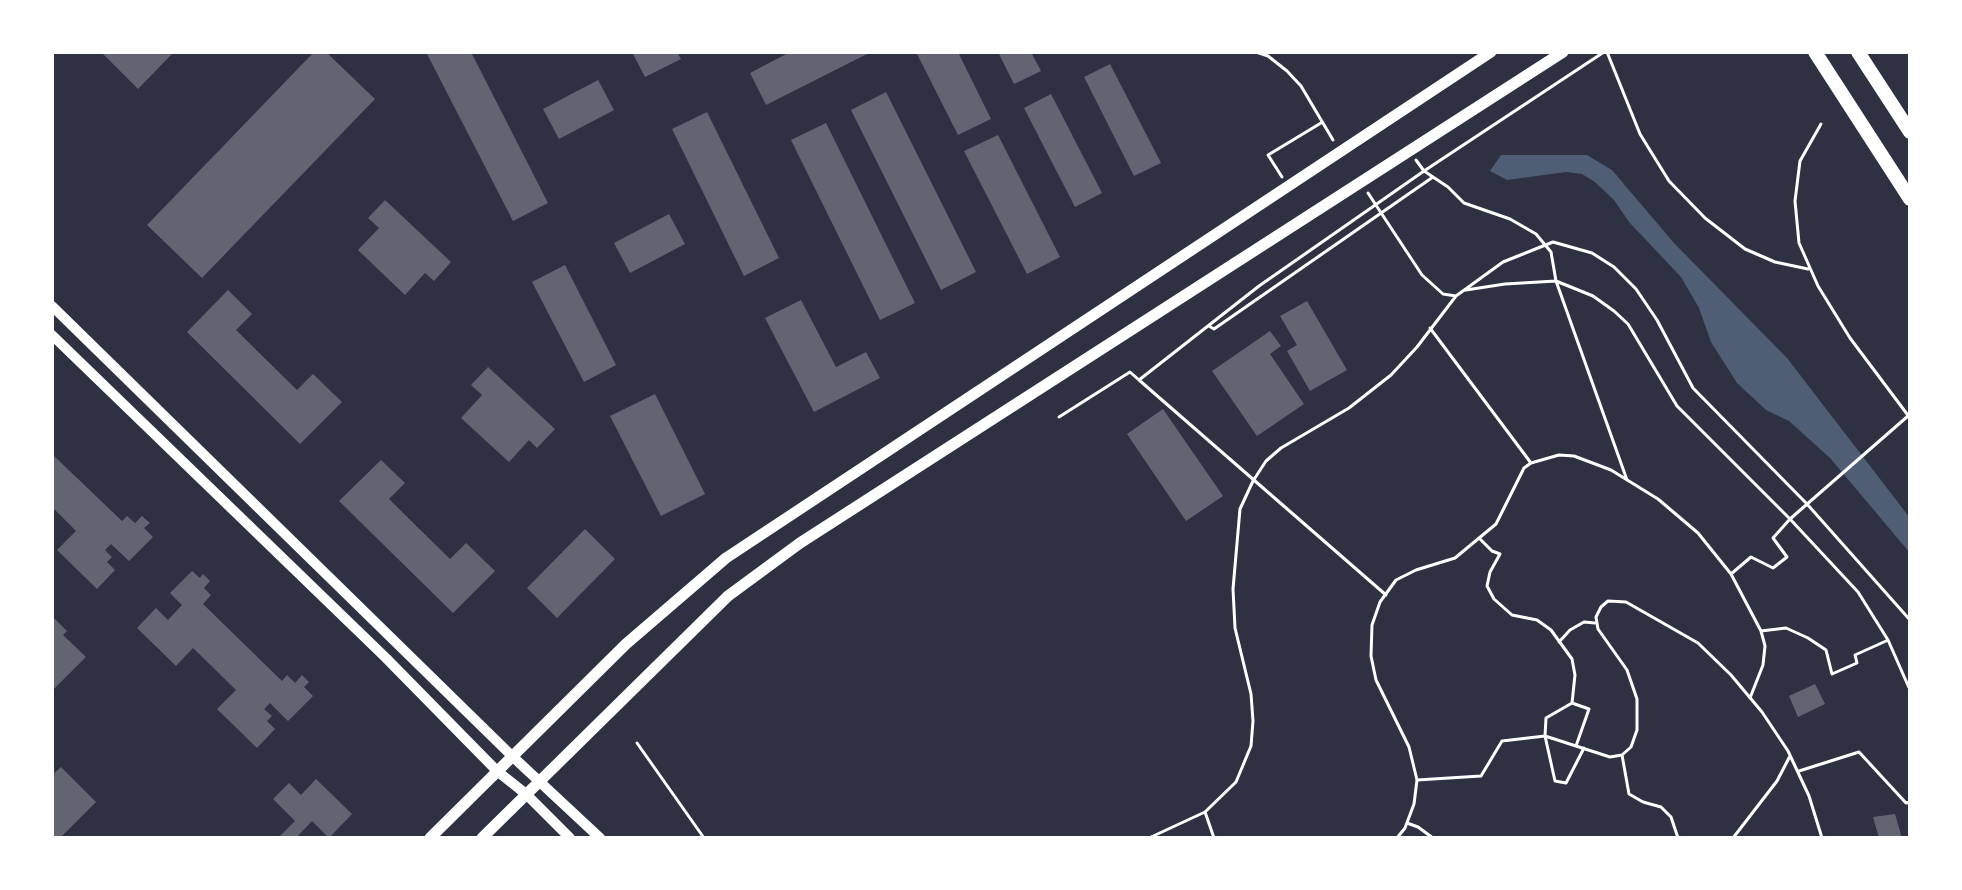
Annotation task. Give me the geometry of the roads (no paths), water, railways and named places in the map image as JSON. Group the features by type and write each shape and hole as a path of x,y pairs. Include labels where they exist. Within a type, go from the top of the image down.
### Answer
{"highway":[{"path":"1815,52 1910,199"},
{"path":"1858,52 1910,132"}],"main road":[{"path":"430,838 626,644 726,558 1491,52"},
{"path":"482,838 728,596 800,543 1563,52"},
{"path":"52,306 512,756 600,838"},
{"path":"52,335 374,647 497,771 526,794 570,838"}],"water":[{"path":"1501,155 1587,155 1612,170 1674,243 1787,358 1910,518 1910,553 1830,458 1789,421 1766,410 1737,383 1711,342 1699,308 1681,277 1629,222 1614,200 1582,174 1566,172 1507,180 1490,171"}]}
